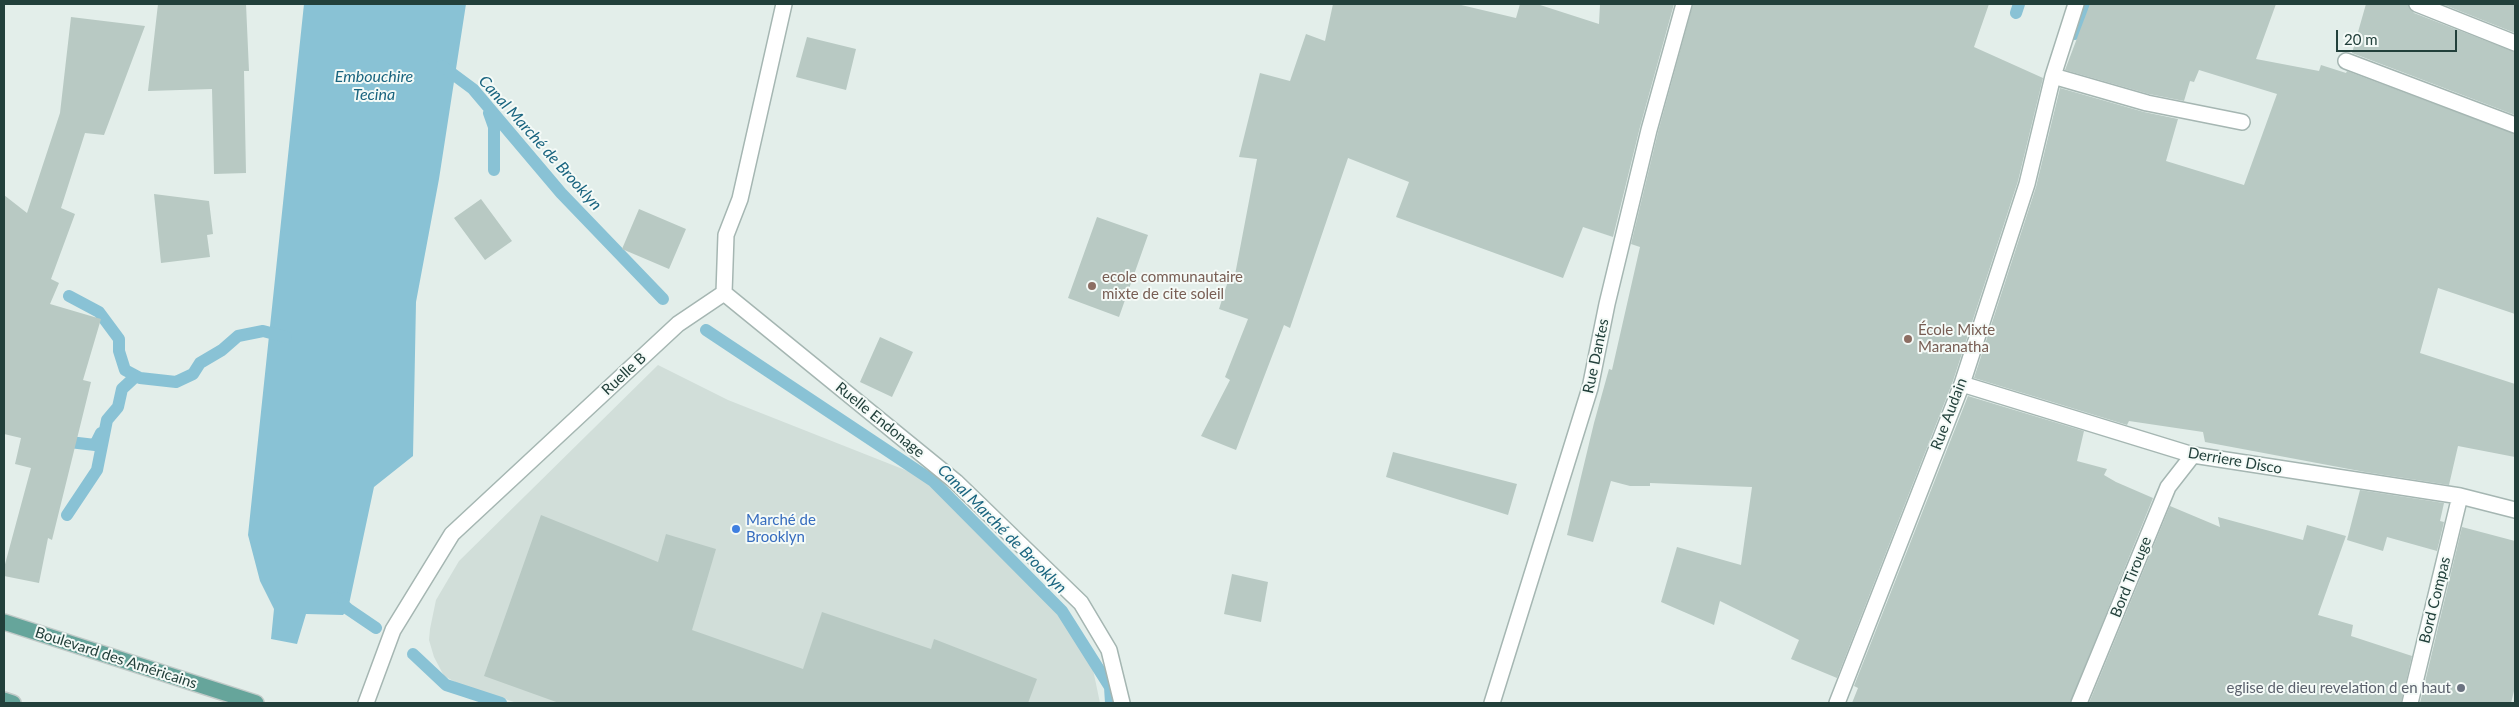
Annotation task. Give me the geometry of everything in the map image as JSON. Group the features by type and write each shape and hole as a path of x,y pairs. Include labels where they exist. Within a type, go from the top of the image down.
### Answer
{"main road":[{"name":"Boulevard des Américains","path":"4,622 256,703"},
{"path":"4,700 13,703"}],"street":[{"path":"724,294 726,235 740,199 784,4"},
{"name":"Rue Dantes","path":"1492,703 1590,388 1607,304 1649,130 1684,4"},
{"name":"Rue Audain","path":"1838,703 1962,384 2027,184 2053,76 2076,4"},
{"path":"2417,4 2515,43"},
{"path":"2346,61 2515,125"},
{"path":"2053,76 2147,103 2242,122"},
{"name":"Ruelle B","path":"366,703 393,630 452,534 678,324 724,294"},
{"name":"Ruelle Endonage","path":"724,294 956,482 1081,603 1109,650 1122,703"},
{"name":"Derriere Disco","path":"1962,384 2193,456 2460,496 2515,510"},
{"name":"Bord Tirouge","path":"2080,703 2168,487 2193,456"},
{"name":"Bord Compas","path":"2410,703 2460,496"}],"shaded area":[{"name":"Marché de Brooklyn","path":"658,365 728,400 933,481 1062,611 1091,660 1100,703 517,703 459,684 444,676 434,657 429,640 430,629 436,600 459,561"}],"water":[{"name":"Embouchire Tecina","path":"304,4 466,4 439,179 416,302 413,456 374,487 348,609 343,615 306,614 297,644 271,639 274,609 260,581 248,535"}],"building":[{"path":"158,4 246,4 249,71 244,71 246,173 214,174 212,89 148,91"},
{"path":"1333,4 1457,4 1516,18 1520,4 1537,4 1599,24 1600,4 1674,4 1640,127 1613,237 1583,227 1563,278 1396,217 1409,182 1348,158 1290,328 1284,325 1236,450 1201,436 1230,380 1225,377 1248,319 1219,309 1229,278 1234,280 1257,159 1239,157 1260,73 1290,81 1306,34 1325,41"},
{"path":"1693,4 1989,4 1974,47 2043,78 2018,181 1953,381 1837,678 1791,659 1799,640 1720,601 1714,625 1661,602 1677,547 1741,565 1752,487 1650,483 1650,486 1630,486 1611,481 1593,542 1567,535 1594,423 1609,369 1612,370 1640,247 1631,244 1658,132"},
{"path":"2090,4 2276,4 2256,59 2319,71 2321,65 2346,73 2347,71 2515,134 2515,314 2438,288 2420,353 2515,384 2515,457 2458,446 2449,485 2365,472 2205,442 2203,432 2129,421 2127,425 1974,378 2036,187 2060,88 2144,112 2178,119 2166,161 2244,185 2277,94 2199,70 2194,82 2190,81 2184,101 2149,94 2065,70"},
{"path":"2366,4 2408,4 2414,13 2515,52 2515,115 2352,53"},
{"path":"2442,4 2515,4 2515,33"},
{"path":"71,17 145,26 104,135 85,133 61,208 75,214 51,279 59,283 50,304 101,319 83,380 91,382 52,540 48,538 39,583 4,576 4,568 31,468 15,464 21,438 4,434 4,195 27,213 60,113"},
{"path":"807,37 856,49 846,90 796,77"},
{"path":"154,194 209,201 213,234 207,235 210,257 161,263"},
{"path":"481,199 512,241 485,260 454,218"},
{"path":"639,209 686,229 669,269 622,249"},
{"path":"1097,217 1148,235 1119,317 1068,298"},
{"path":"880,337 913,352 892,397 860,382"},
{"path":"1968,396 2084,431 2077,461 2107,469 2104,475 2153,498 2070,703 1852,703 1858,688 1854,686"},
{"path":"1393,452 1517,484 1508,515 1386,477"},
{"path":"2360,490 2444,503 2440,521 2444,522 2437,551 2387,537 2383,551 2347,540"},
{"path":"2170,506 2220,527 2218,517 2303,540 2307,525 2346,536 2318,615 2353,625 2351,636 2412,656 2401,703 2089,703"},
{"path":"541,515 658,562 666,534 716,549 692,630 803,669 822,612 931,649 934,639 1037,679 1028,703 559,703 484,676"},
{"path":"2462,527 2515,541 2515,687 2511,703 2420,703"},
{"path":"1232,574 1268,582 1261,622 1224,614"}],"waterway":[{"path":"2016,13 2019,4"},
{"path":"2075,34 2084,4"},
{"name":"Canal Marché de Brooklyn","path":"442,66 473,89 561,193 663,299"},
{"path":"489,113 494,127 494,170"},
{"path":"69,296 99,312 119,339 119,351 125,370 140,378 176,382 193,374 200,363 222,350 238,336 263,331 286,337"},
{"name":"Canal Marché de Brooklyn","path":"706,330 933,481 1062,611 1110,687 1111,703"},
{"path":"67,515 97,470 107,420 118,407 122,389 136,376"},
{"path":"61,441 95,445 101,433"},
{"path":"336,598 348,609 376,628"},
{"path":"413,654 446,685 501,703"}],"place":[{"name":"ecole communautaire mixte de cite soleil","path":"1092,286"},
{"name":"École Mixte Maranatha","path":"1908,339"},
{"name":"Marché de Brooklyn","path":"736,529"},
{"name":"eglise de dieu revelation d en haut","path":"2461,688"}]}
